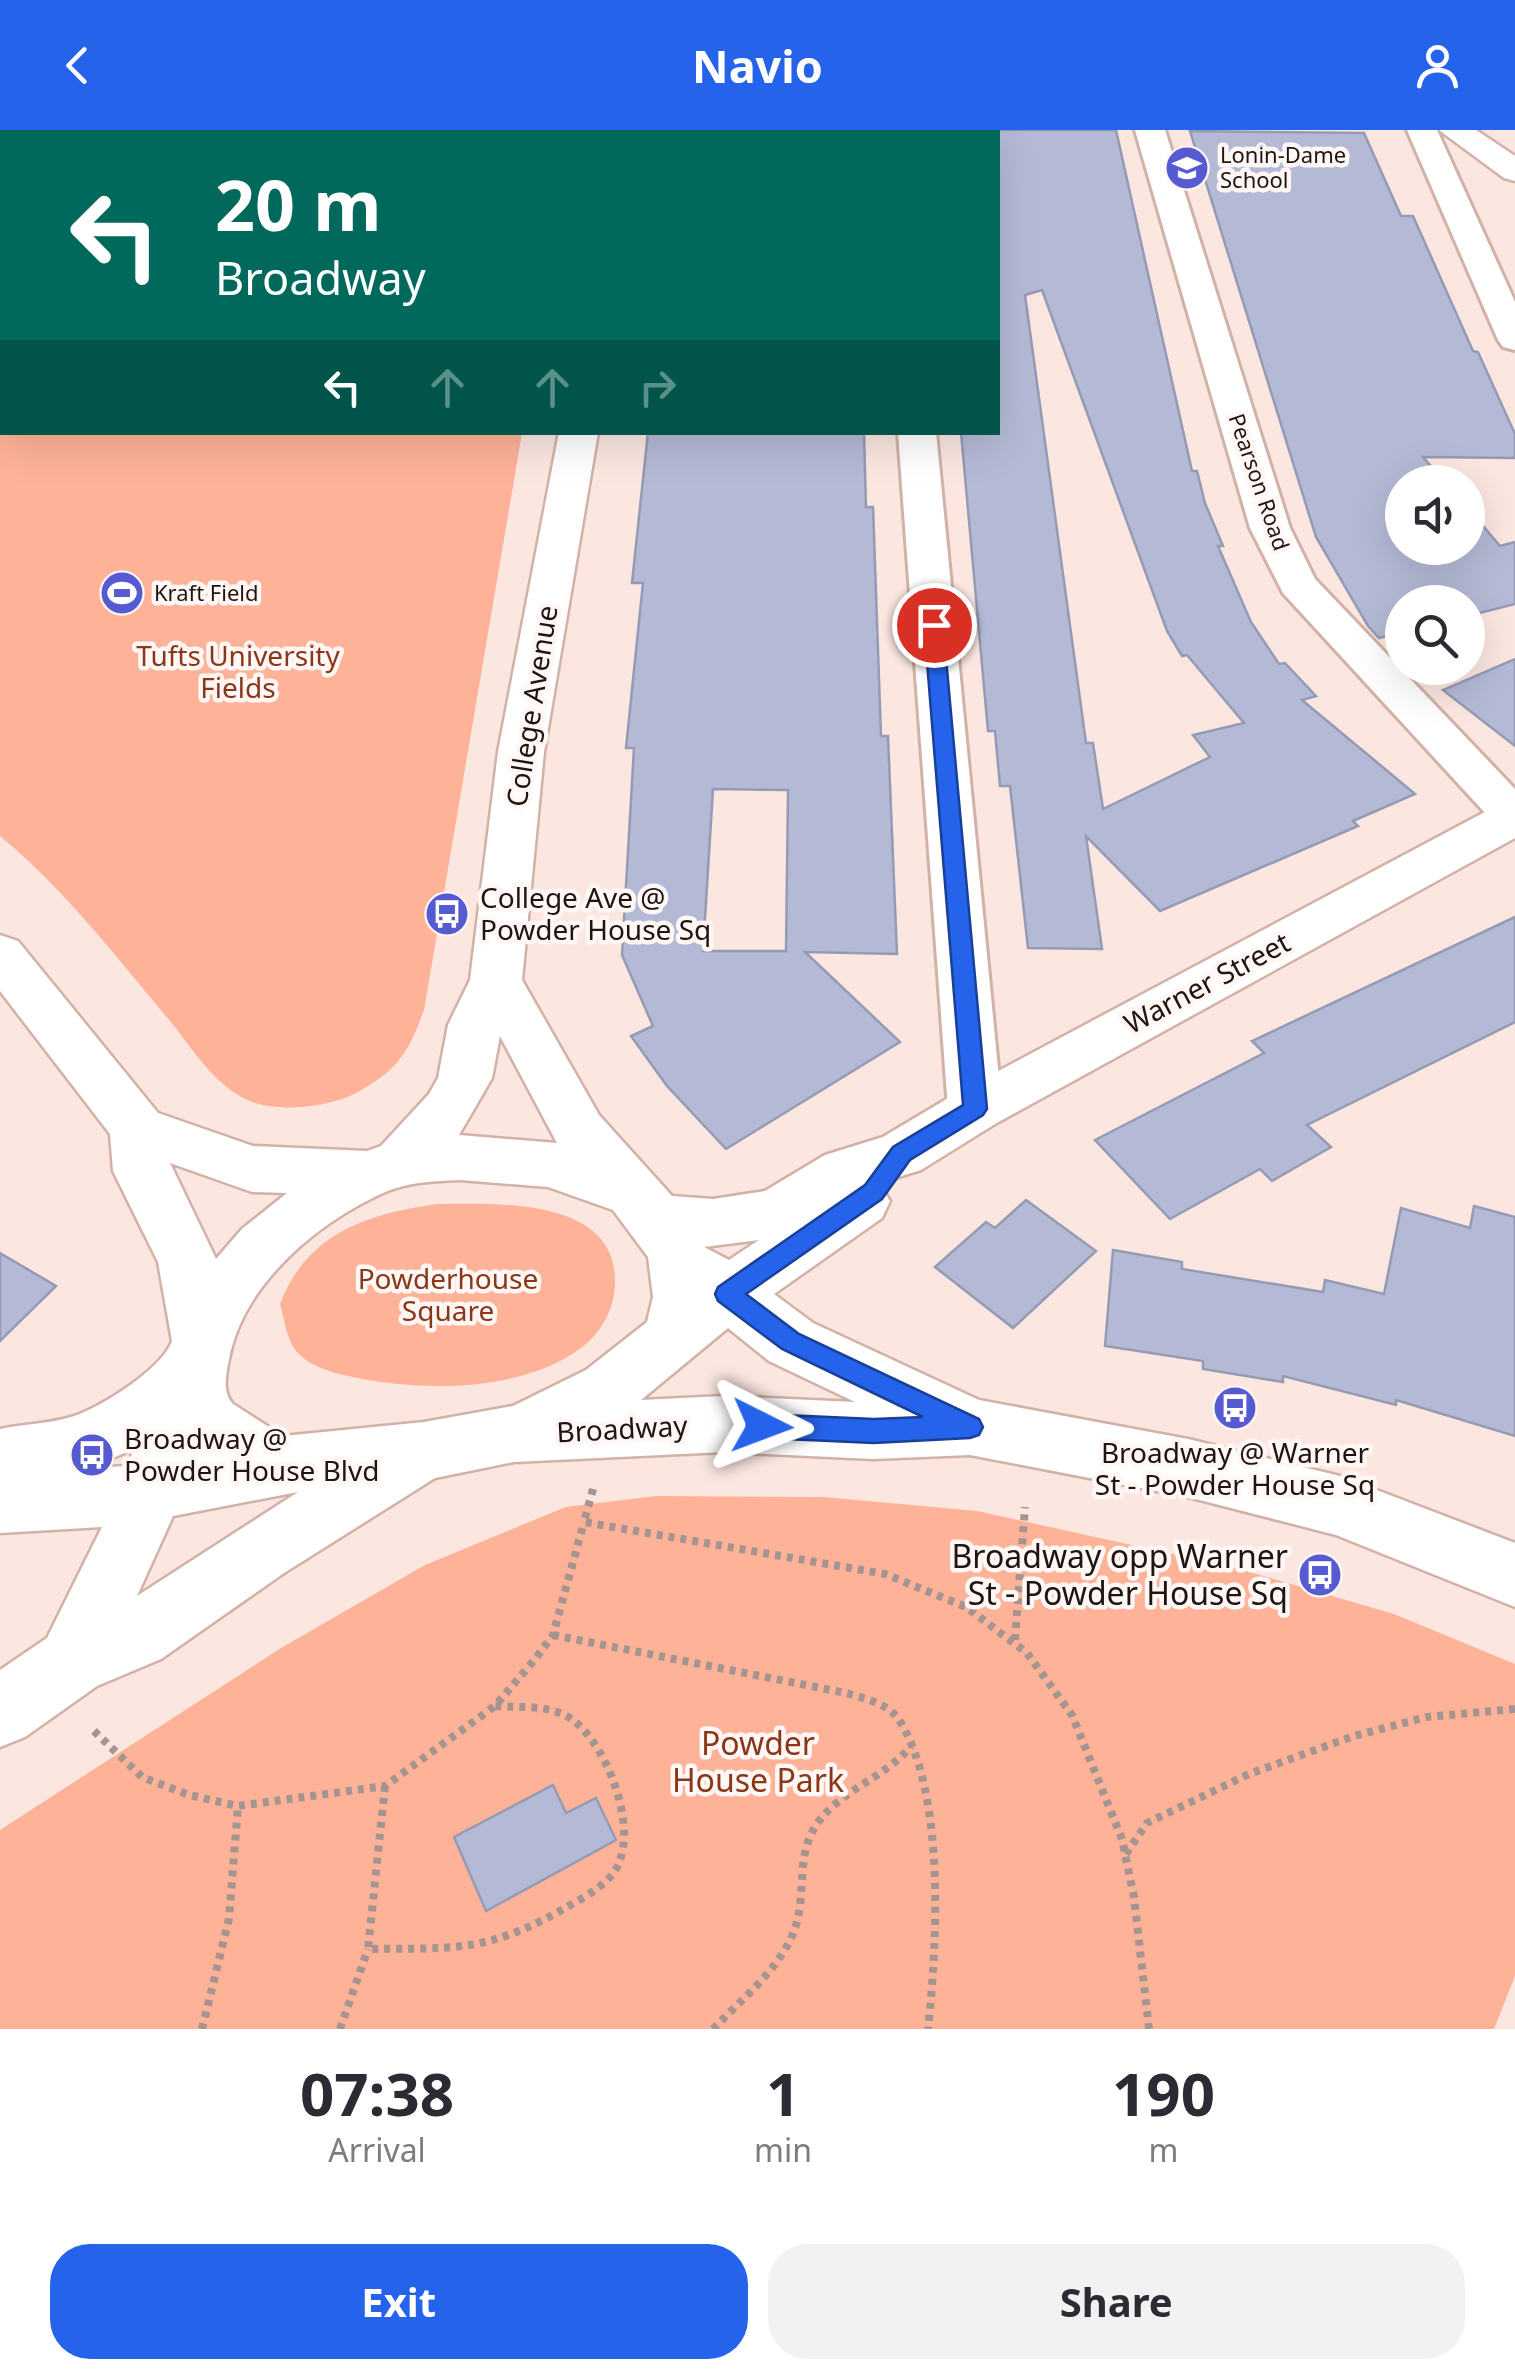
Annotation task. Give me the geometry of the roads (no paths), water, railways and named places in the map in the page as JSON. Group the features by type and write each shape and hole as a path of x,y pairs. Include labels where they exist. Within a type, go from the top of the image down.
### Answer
{"main road":[{"path":"1455,130 1515,171"},
{"name":"College Avenue","path":"384,1169 448,1109 465,1078 474,1026 496,980 520,752 577,435"},
{"name":"Warner Street","path":"652,1219 713,1224 771,1214 794,1204 846,1170 901,1154 975,1109 1515,817"},
{"path":"0,954 138,1129 142,1171 188,1262 200,1412 218,1433 278,1465"},
{"path":"496,980 580,1131 652,1219 684,1297 675,1335"},
{"path":"138,1129 252,1168 384,1169 480,1158 564,1168 652,1219"},
{"name":"Warner Street","path":"514,1434 608,1388 727,1294 873,1192 901,1154"},
{"path":"72,1662 148,1492 197,1363 232,1287 260,1248 304,1213 384,1169"},
{"name":"Broadway","path":"652,1219 727,1294 790,1342 970,1427"},
{"path":"0,1458 92,1438 161,1399 197,1363"},
{"name":"Broadway","path":"514,1434 724,1424 874,1431 970,1427 1188,1468 1340,1506 1515,1575"},
{"path":"0,1503 148,1492 278,1465 424,1451 514,1434"},
{"path":"0,1712 72,1662 137,1636 260,1551 424,1451"}],"street":[{"name":"Pearson Road","path":"1150,130 1270,528 1297,584 1515,817"},
{"path":"1422,130 1515,340"},
{"path":"917,435 975,1109"}],"place":[{"name":"Lonin-Dame School","path":"1187,168"},
{"name":"Kraft Field","path":"122,593"},
{"name":"College Ave @ Powder House Sq","path":"447,914"},
{"name":"Broadway @ Warner St - Powder House Sq","path":"1235,1408"},
{"name":"Broadway @ Powder House Blvd","path":"92,1455"},
{"name":"Broadway opp Warner St - Powder House Sq","path":"1320,1575"}],"park label":[{"name":"Tufts University Fields","path":"238,672"},
{"name":"Powderhouse Square","path":"448,1295"},
{"name":"Powder House Park","path":"758,1762"}]}
